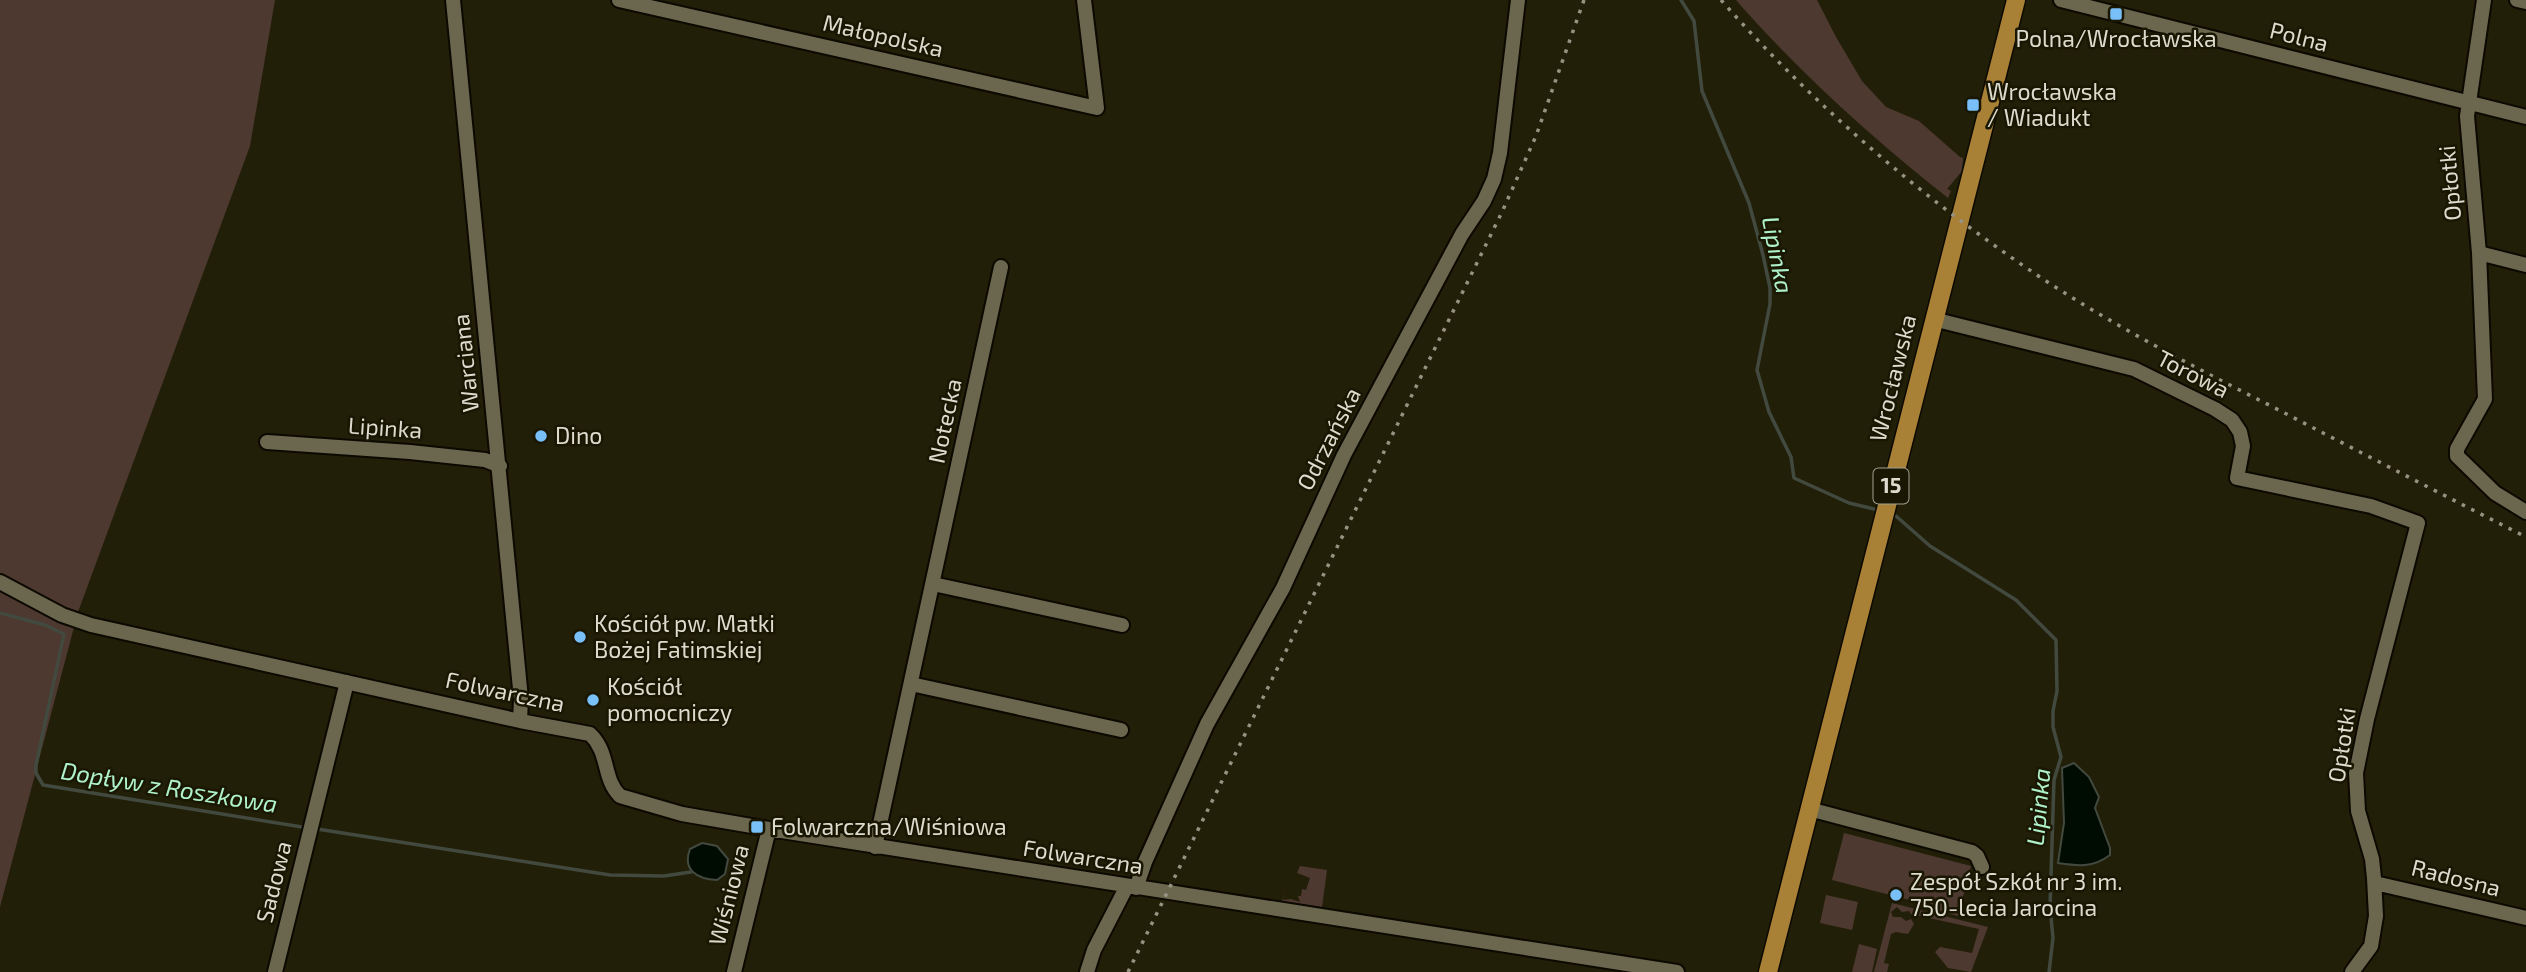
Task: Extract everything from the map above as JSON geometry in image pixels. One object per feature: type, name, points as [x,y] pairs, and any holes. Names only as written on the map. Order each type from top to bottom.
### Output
[{"type":"main road","name":"Wrocławska","points":[[1768,972],[2015,0]]},
{"type":"street","name":"Warciana","points":[[453,0],[500,466],[521,699],[520,721]]},
{"type":"street","name":"Małopolska","points":[[619,0],[664,5],[1097,108],[1084,0]]},
{"type":"street","name":"Odrzańska","points":[[1087,972],[1094,950],[1145,862],[1207,724],[1283,588],[1344,455],[1462,234],[1484,201],[1494,180],[1500,153],[1518,0]]},
{"type":"street","name":"Polna","points":[[2061,0],[2526,117]]},
{"type":"street","name":"Opłotki","points":[[2484,0],[2467,116],[2479,253],[2485,399],[2457,449],[2457,456],[2495,492],[2526,512]]},
{"type":"street","points":[[2517,0],[2526,2]]},
{"type":"street","points":[[2479,253],[2526,265]]},
{"type":"street","name":"Notecka","points":[[875,847],[1001,267]]},
{"type":"street","name":"Torowa","points":[[1933,319],[2134,369],[2216,409],[2232,420],[2240,432],[2243,446],[2237,478],[2371,506],[2418,523]]},
{"type":"street","name":"Lipinka","points":[[267,442],[410,452],[485,460],[500,466]]},
{"type":"street","name":"Opłotki","points":[[2352,972],[2371,946],[2376,916],[2372,859],[2358,811],[2356,773],[2367,719],[2418,523]]},
{"type":"street","name":"Folwarczna","points":[[0,582],[62,615],[92,625],[520,721],[590,734],[599,742],[610,780],[620,796],[682,814],[875,847],[1677,972]]},
{"type":"street","points":[[933,584],[1122,625]]},
{"type":"street","name":"Sadowa","points":[[275,972],[347,682]]},
{"type":"street","points":[[911,684],[1121,730]]},
{"type":"street","points":[[1809,809],[1972,852],[1982,867]]},
{"type":"street","name":"Wiśniowa","points":[[734,972],[769,829]]},
{"type":"street","name":"Radosna","points":[[2375,883],[2526,918]]},
{"type":"shaded area","points":[[0,0],[275,0],[250,146],[78,612],[0,907]]},
{"type":"shaded area","points":[[1736,0],[1817,0],[1862,81],[1886,107],[1919,121],[1963,158],[1962,171],[1947,189],[1951,191],[1948,198],[1838,104],[1785,53]]},
{"type":"shaded area","points":[[2074,763],[2089,777],[2099,797],[2095,808],[2110,848],[2110,855],[2085,865],[2058,863],[2064,823],[2062,768]]},
{"type":"shaded area","points":[[1844,833],[1971,866],[1958,916],[1928,908],[1929,905],[1832,880]]},
{"type":"shaded area","points":[[702,843],[717,846],[728,859],[725,874],[717,880],[703,878],[690,868],[690,849]]},
{"type":"shaded area","points":[[1300,866],[1327,870],[1322,907],[1282,901],[1285,893],[1283,900],[1300,902],[1298,896],[1301,896],[1302,889],[1306,890],[1310,878],[1297,873]]},
{"type":"shaded area","points":[[1826,895],[1858,902],[1852,930],[1820,923]]},
{"type":"shaded area","points":[[1892,903],[1988,927],[1971,972],[1948,968],[1935,952],[1940,947],[1972,953],[1979,929],[1911,914],[1909,911],[1902,912],[1897,907],[1891,912],[1893,917],[1901,917],[1906,921],[1911,919],[1914,924],[1908,934],[1891,934],[1884,963],[1889,964],[1887,972],[1874,972]]},
{"type":"shaded area","points":[[1859,944],[1877,949],[1872,972],[1852,972]]},
{"type":"waterway","name":"Lipinka","points":[[1681,0],[1694,21],[1702,91],[1749,203],[1763,255],[1770,288],[1770,304],[1757,370],[1769,412],[1791,457],[1794,478],[1849,503],[1874,509]]},
{"type":"waterway","name":"Lipinka","points":[[1896,516],[1930,546],[2016,600],[2056,640],[2057,691],[2053,727],[2061,757],[2054,780],[2050,907],[2053,938],[2049,972]]},
{"type":"waterway","name":"Dopływ z Roszkowa","points":[[0,613],[45,625],[64,634],[36,765],[36,773],[43,785],[302,827]]},
{"type":"waterway","name":"Dopływ z Roszkowa","points":[[317,829],[610,875],[664,876],[691,872]]},
{"type":"railway","points":[[1128,972],[1502,212],[1536,136],[1584,0]]},
{"type":"railway","points":[[1721,0],[1796,79],[1876,152],[1960,220],[2049,283],[2187,363],[2526,537]]},
{"type":"place","name":"Polna/Wrocławska","points":[[2116,14]]},
{"type":"place","name":"Wrocławska / Wiadukt","points":[[1973,105]]},
{"type":"place","name":"Dino","points":[[541,436]]},
{"type":"place","name":"Kościół pw. Matki Bożej Fatimskiej","points":[[580,637]]},
{"type":"place","name":"Kościół pomocniczy","points":[[593,700]]},
{"type":"place","name":"Folwarczna/Wiśniowa","points":[[757,827]]},
{"type":"place","name":"Zespół Szkół nr 3 im. 750-lecia Jarocina","points":[[1896,895]]}]
